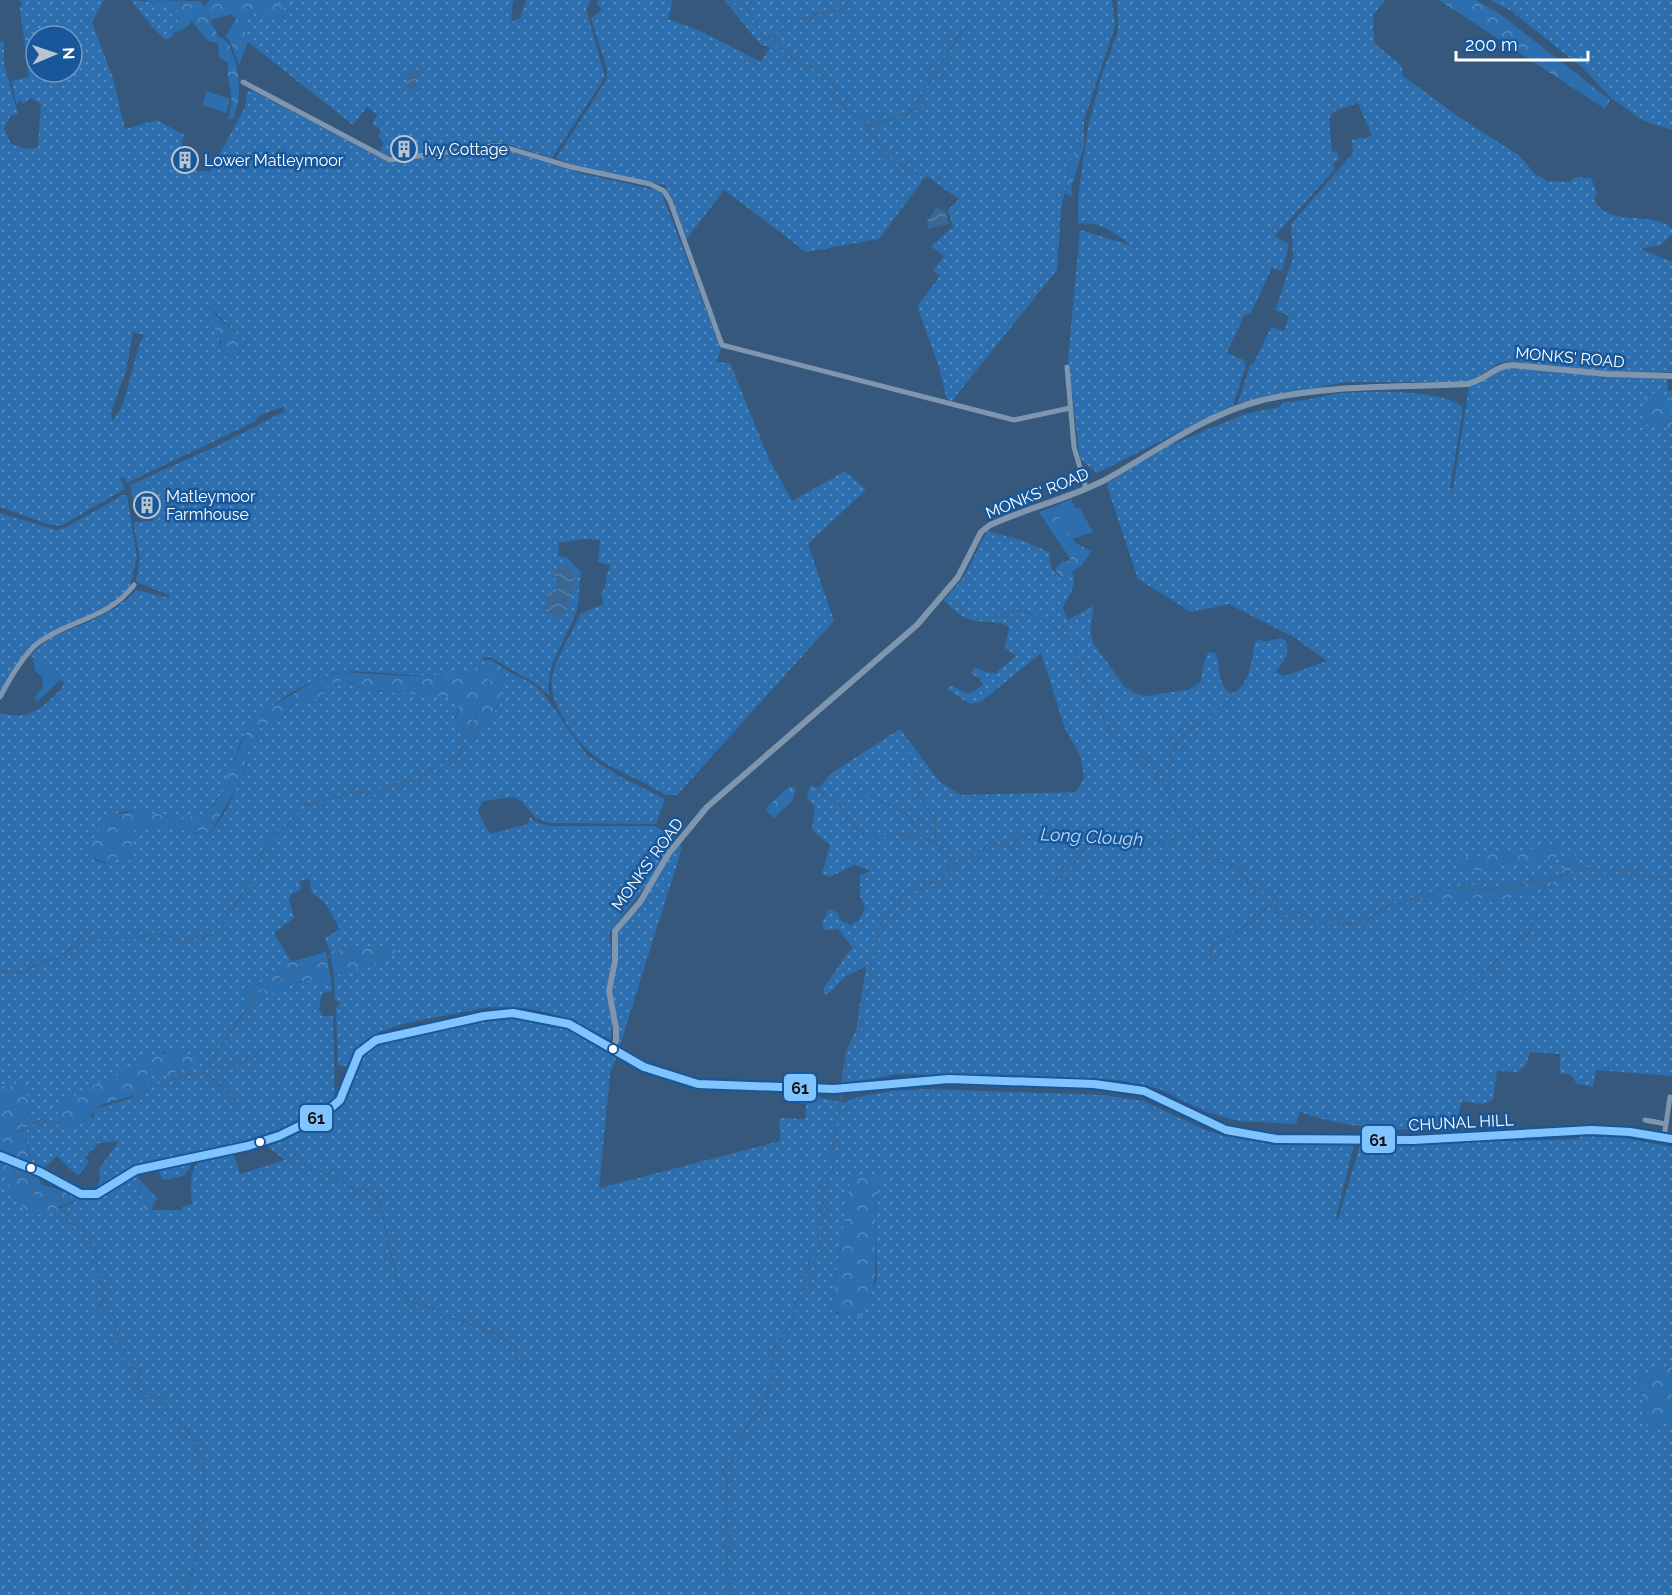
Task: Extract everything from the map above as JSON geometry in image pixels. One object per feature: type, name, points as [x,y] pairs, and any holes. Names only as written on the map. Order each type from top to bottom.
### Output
[{"type":"main road","name":"CHUNAL HILL","points":[[0,1156],[40,1172],[81,1194],[98,1194],[136,1170],[248,1146],[279,1136],[324,1114],[340,1100],[359,1053],[376,1040],[484,1016],[513,1013],[569,1024],[662,1075],[702,1084],[834,1089],[934,1080],[1103,1085],[1144,1091],[1226,1130],[1276,1139],[1403,1140],[1592,1130],[1630,1132],[1668,1138]]},
{"type":"street","points":[[243,82],[390,160],[498,145],[571,167],[658,187],[670,201],[722,345],[1014,420],[1070,408]]},
{"type":"street","name":"MONKS' ROAD","points":[[612,1048],[616,1040],[616,1025],[609,992],[615,961],[615,931],[640,902],[669,853],[707,807],[917,625],[965,567],[985,528],[1105,479],[1164,442],[1220,416],[1245,405],[1283,396],[1341,387],[1468,384],[1480,380],[1500,367],[1512,365],[1607,374],[1672,376]]},
{"type":"street","points":[[1067,367],[1077,461],[1086,488]]},
{"type":"street","points":[[0,697],[36,646],[54,633],[107,610],[134,585]]},
{"type":"street","points":[[1668,1138],[1666,1124],[1671,1097]]},
{"type":"street","points":[[1645,1120],[1666,1124]]},
{"type":"green space","points":[[18,0],[104,0],[92,22],[113,79],[125,129],[157,120],[184,135],[176,168],[210,172],[245,107],[247,93],[251,90],[390,163],[497,147],[584,174],[661,191],[721,349],[716,362],[730,363],[769,459],[792,501],[845,471],[866,490],[808,544],[834,621],[677,795],[666,795],[596,756],[573,733],[555,702],[552,692],[552,676],[557,660],[581,613],[604,604],[601,594],[605,588],[607,573],[611,565],[598,562],[600,540],[582,539],[559,543],[558,556],[568,558],[581,572],[577,609],[550,672],[549,695],[536,684],[490,657],[483,657],[483,660],[491,660],[479,669],[462,674],[344,672],[331,675],[316,680],[285,697],[258,718],[241,741],[223,790],[205,813],[194,818],[182,819],[131,811],[119,813],[108,819],[94,860],[106,863],[111,856],[131,859],[132,836],[139,826],[175,826],[185,831],[191,829],[197,834],[201,830],[210,833],[224,814],[246,769],[248,744],[256,738],[261,726],[279,720],[295,703],[310,702],[325,693],[328,685],[334,682],[348,682],[367,690],[452,697],[459,706],[455,717],[461,729],[469,739],[475,740],[479,727],[491,717],[497,707],[506,670],[533,684],[543,693],[587,755],[619,776],[665,799],[656,824],[549,823],[536,818],[519,799],[513,797],[483,801],[478,812],[490,834],[528,824],[530,817],[535,822],[549,826],[655,826],[675,839],[650,881],[609,933],[612,956],[606,993],[613,1018],[611,1040],[580,1024],[546,1012],[525,1008],[489,1007],[406,1023],[382,1031],[363,1044],[351,1067],[338,1065],[336,1008],[340,1003],[335,1000],[334,976],[390,958],[392,946],[354,946],[330,952],[325,938],[340,929],[325,903],[312,893],[309,879],[300,881],[301,890],[291,894],[289,899],[294,918],[274,933],[291,961],[247,992],[256,1000],[302,981],[322,983],[332,987],[332,991],[322,993],[319,1009],[323,1016],[333,1016],[335,1103],[299,1124],[258,1140],[144,1165],[95,1192],[100,1180],[99,1169],[119,1141],[99,1143],[85,1157],[89,1162],[78,1176],[57,1156],[42,1170],[33,1167],[26,1138],[29,1109],[25,1091],[19,1087],[0,1085],[0,713],[28,714],[48,702],[62,688],[64,683],[30,655],[51,637],[91,621],[119,606],[121,601],[123,603],[137,590],[169,598],[169,595],[136,582],[140,558],[133,522],[153,521],[155,512],[162,512],[161,500],[143,479],[217,446],[285,411],[283,407],[260,415],[254,422],[127,483],[123,477],[120,478],[125,489],[61,526],[47,524],[0,507],[0,41],[4,42],[4,65],[18,114],[11,115],[4,128],[11,144],[29,149],[38,147],[41,104],[31,98],[23,104],[20,100],[17,105],[11,81],[24,78],[24,84],[84,84],[84,24],[24,24],[24,39],[20,9],[22,2]],"holes":[[[211,304],[244,346],[234,360],[221,351]],[[133,332],[145,335],[140,342],[123,404],[113,421],[111,412],[126,371]],[[165,1051],[188,1069],[183,1068],[174,1074],[147,1074],[143,1080],[148,1083],[148,1088],[129,1098],[96,1109],[93,1118],[60,1107],[68,1099]]]},
{"type":"green space","points":[[131,0],[159,3],[181,11],[172,34],[175,35],[166,40],[153,28]]},
{"type":"green space","points":[[145,0],[201,1],[218,36],[228,42],[235,61],[239,90],[233,119],[228,119],[232,102],[228,63],[219,57],[218,43],[208,41],[191,20],[189,26],[172,34],[181,11]]},
{"type":"green space","points":[[209,0],[279,0],[279,4],[289,14],[288,19],[282,21],[251,10],[245,26],[248,42],[239,65],[230,41],[225,37],[236,19],[232,14],[211,20],[204,7]]},
{"type":"green space","points":[[279,0],[518,0],[513,1],[511,22],[520,18],[526,0],[591,0],[586,9],[605,77],[552,158],[497,141],[406,157],[410,144],[398,140],[391,157],[380,151],[384,143],[378,136],[381,129],[372,125],[377,115],[367,107],[353,125],[248,42],[245,26],[251,10],[289,14],[279,4]]},
{"type":"green space","points":[[599,0],[673,0],[668,19],[698,30],[761,62],[770,47],[761,45],[724,0],[1112,0],[1115,26],[1084,120],[1084,147],[1075,141],[1061,210],[1057,270],[951,402],[946,397],[939,367],[917,306],[940,276],[933,270],[944,256],[931,246],[953,227],[948,210],[959,199],[926,176],[879,239],[806,252],[724,190],[686,240],[665,185],[580,168],[556,158],[606,81],[607,70],[591,18],[602,10],[596,3]]},
{"type":"green space","points":[[1117,0],[1385,0],[1373,15],[1374,43],[1401,65],[1403,76],[1459,117],[1520,156],[1535,174],[1548,181],[1569,182],[1575,177],[1591,178],[1597,193],[1594,199],[1600,208],[1619,216],[1652,220],[1672,228],[1672,234],[1661,245],[1640,249],[1672,262],[1672,372],[1607,372],[1509,361],[1499,363],[1469,382],[1345,382],[1238,403],[1250,365],[1254,363],[1271,327],[1284,331],[1289,316],[1275,310],[1293,258],[1291,224],[1353,153],[1352,140],[1372,136],[1358,103],[1335,111],[1329,118],[1332,152],[1337,151],[1339,158],[1333,165],[1335,169],[1275,236],[1289,245],[1282,271],[1272,268],[1251,313],[1244,316],[1227,353],[1244,360],[1246,365],[1233,405],[1097,473],[1080,459],[1068,360],[1080,230],[1130,245],[1100,226],[1078,224],[1078,196],[1088,128],[1102,74],[1118,32]]},
{"type":"green space","points":[[1439,0],[1476,0],[1500,14],[1610,100],[1605,109]]},
{"type":"green space","points":[[1490,0],[1672,0],[1672,130],[1644,121],[1611,98],[1584,69],[1510,10]]},
{"type":"green space","points":[[207,91],[230,99],[226,113],[202,105]]},
{"type":"green space","points":[[1075,141],[1084,147],[1071,187],[1073,197],[1065,194]]},
{"type":"green space","points":[[210,302],[215,314],[244,341],[244,346],[234,360],[226,358],[221,351],[221,342],[210,316]]},
{"type":"green space","points":[[1508,367],[1608,377],[1667,379],[1668,391],[1672,391],[1672,1076],[1596,1070],[1593,1087],[1577,1084],[1571,1075],[1560,1073],[1560,1054],[1530,1052],[1526,1065],[1518,1072],[1497,1071],[1493,1100],[1483,1104],[1462,1101],[1454,1130],[1357,1126],[1300,1112],[1296,1124],[1238,1121],[1204,1111],[1160,1089],[1119,1080],[897,1074],[841,1085],[846,1051],[856,1030],[866,966],[845,977],[826,996],[823,989],[852,947],[838,929],[824,930],[822,922],[829,909],[838,913],[840,920],[850,925],[858,921],[865,909],[860,896],[860,875],[871,871],[854,865],[830,877],[822,874],[830,845],[812,830],[815,806],[807,799],[810,785],[819,788],[830,774],[900,729],[939,781],[960,795],[1076,792],[1084,778],[1081,757],[1065,729],[1041,653],[981,702],[970,704],[947,689],[952,686],[969,694],[983,685],[980,678],[971,674],[975,667],[985,672],[996,673],[1016,656],[1005,648],[1009,627],[1000,623],[967,619],[944,600],[964,577],[987,531],[1021,540],[1049,552],[1051,568],[1062,578],[1072,571],[1073,585],[1063,607],[1067,620],[1094,606],[1090,630],[1093,643],[1124,686],[1136,694],[1147,696],[1190,689],[1200,682],[1209,652],[1215,653],[1221,680],[1231,694],[1243,685],[1251,665],[1255,642],[1260,639],[1264,642],[1282,638],[1287,642],[1287,656],[1276,672],[1285,676],[1327,661],[1295,638],[1229,604],[1191,612],[1138,579],[1107,486],[1109,482],[1168,446],[1245,414],[1280,407],[1283,402],[1334,394],[1402,392],[1439,397],[1463,408],[1450,488],[1453,489],[1469,387]],"holes":[[[1570,859],[1565,883],[1499,900],[1489,901],[1474,897],[1421,901],[1423,894],[1460,883],[1495,889],[1504,884],[1516,885],[1541,876],[1549,878],[1560,875]]]},
{"type":"green space","points":[[1644,390],[1671,399],[1672,428],[1646,426]]},
{"type":"green space","points":[[143,479],[161,500],[162,512],[155,512],[155,498],[142,496],[134,502],[130,485]]},
{"type":"green space","points":[[122,495],[127,495],[137,558],[129,589],[109,607],[34,644],[0,692],[0,513],[56,530],[69,526]]},
{"type":"green space","points":[[1071,499],[1075,508],[1080,508],[1093,532],[1072,539],[1053,507]]},
{"type":"green space","points":[[1053,507],[1075,543],[1092,551],[1081,566],[1062,578],[1055,569],[1062,562],[1071,560],[1039,512]]},
{"type":"green space","points":[[33,658],[60,680],[37,702],[34,698],[43,688],[42,677],[35,671]]},
{"type":"green space","points":[[491,660],[506,670],[503,697],[492,715],[479,728],[475,740],[466,738],[459,732],[460,729],[455,722],[459,706],[452,697],[365,690],[343,680],[328,685],[325,693],[310,702],[295,703],[277,722],[261,726],[254,743],[248,744],[243,777],[210,833],[201,830],[194,833],[191,829],[185,831],[175,826],[139,826],[132,838],[129,861],[111,856],[106,863],[91,857],[84,849],[112,815],[138,811],[181,818],[202,815],[216,804],[249,726],[271,707],[320,678],[343,672],[407,676],[445,675],[479,667]]},
{"type":"green space","points":[[793,786],[796,789],[792,801],[774,818],[765,809],[785,790]]},
{"type":"green space","points":[[681,842],[680,855],[619,1048],[612,989],[618,962],[615,936],[656,873]]},
{"type":"green space","points":[[1561,845],[1562,850],[1559,855],[1549,860],[1502,864],[1492,871],[1457,869],[1455,859]]},
{"type":"green space","points":[[1572,851],[1578,859],[1580,870],[1565,883],[1499,900],[1489,901],[1474,897],[1421,901],[1422,894],[1460,883],[1495,889],[1504,884],[1516,885],[1541,876],[1549,878],[1560,875]]},
{"type":"green space","points":[[354,946],[392,946],[396,951],[390,958],[334,976],[330,952]]},
{"type":"green space","points":[[326,952],[332,987],[322,982],[303,981],[294,983],[258,1001],[247,992],[287,963]]},
{"type":"green space","points":[[504,1017],[566,1027],[592,1038],[617,1055],[610,1074],[599,1188],[780,1141],[779,1118],[805,1119],[807,1095],[846,1103],[853,1098],[892,1091],[924,1089],[1103,1095],[1143,1101],[1203,1129],[1224,1136],[1271,1142],[1354,1144],[1336,1218],[1338,1220],[1360,1145],[1578,1139],[1581,1136],[1624,1138],[1672,1147],[1672,1365],[1639,1377],[1647,1430],[1672,1419],[1672,1595],[0,1595],[0,1168],[4,1169],[9,1185],[27,1212],[61,1208],[81,1198],[103,1196],[137,1173],[145,1210],[182,1210],[182,1207],[192,1204],[192,1177],[198,1161],[233,1153],[240,1174],[285,1160],[265,1144],[335,1110],[342,1100],[357,1061],[372,1045]],"holes":[[[879,1176],[875,1229],[877,1277],[874,1287],[838,1314],[831,1309],[851,1177]]]},
{"type":"green space","points":[[177,1050],[201,1060],[193,1068],[183,1068],[170,1076],[147,1074],[143,1080],[148,1083],[148,1088],[135,1095],[98,1107],[87,1124],[53,1124],[60,1107],[68,1099],[151,1056]]},
{"type":"green space","points":[[0,1086],[19,1087],[27,1095],[29,1110],[26,1140],[41,1184],[62,1191],[65,1189],[79,1196],[79,1199],[33,1217],[19,1202],[7,1182],[3,1169],[0,1168]]},
{"type":"green space","points":[[193,1162],[184,1176],[162,1180],[158,1168]]},
{"type":"green space","points":[[851,1176],[880,1176],[875,1228],[874,1284],[860,1319],[831,1310]]},
{"type":"green space","points":[[139,1179],[157,1198],[151,1210],[144,1210]]},
{"type":"green space","points":[[1672,1365],[1672,1419],[1647,1430],[1639,1377]]},
{"type":"water","points":[[416,69],[420,74],[415,81],[418,93],[406,86],[408,73]]},
{"type":"water","points":[[936,208],[945,211],[949,224],[928,229],[927,221]]},
{"type":"water","points":[[562,564],[575,573],[575,579],[567,614],[558,617],[546,612],[545,603],[549,592],[558,591],[554,573]]},
{"type":"waterway","points":[[729,0],[746,6],[763,37],[769,38],[799,63],[817,69],[835,88],[834,101],[845,105],[845,109],[865,119],[868,127],[921,108],[919,98],[963,30]]},
{"type":"waterway","points":[[770,38],[794,21],[851,6]]},
{"type":"waterway","points":[[868,128],[889,159],[926,178]]},
{"type":"waterway","points":[[949,600],[978,619],[1000,616],[1006,618],[1015,610],[1028,612],[1067,636],[1074,646],[1077,660],[1081,665],[1081,679],[1095,694],[1107,726],[1117,740],[1129,750],[1158,766],[1157,779],[1162,780],[1177,813]]},
{"type":"waterway","points":[[0,972],[23,972],[40,963],[61,957],[70,948],[95,938],[136,938],[157,933],[188,943],[196,937],[201,941],[205,936],[220,933],[227,917],[251,881],[267,843],[290,822],[299,806],[357,792],[376,794],[384,787],[417,780],[440,764],[461,754],[461,739],[486,694],[490,679]]},
{"type":"waterway","points":[[1169,778],[1172,752],[1179,739],[1231,699]]},
{"type":"waterway","points":[[908,750],[922,801],[934,819],[935,841]]},
{"type":"waterway","points":[[1167,790],[1168,782]]},
{"type":"waterway","points":[[817,792],[820,791],[839,803],[855,829],[876,838],[899,834],[912,838],[918,835],[935,842],[953,863]]},
{"type":"waterway","points":[[863,792],[903,812],[915,825],[918,835]]},
{"type":"waterway","points":[[1179,816],[1182,822]]},
{"type":"waterway","name":"Long Clough","points":[[844,1084],[847,1052],[859,1035],[862,1020],[861,1007],[870,987],[872,953],[883,919],[905,893],[921,889],[925,882],[941,883],[946,870],[963,859],[976,856],[989,843],[1014,848],[1017,837],[1048,832],[1103,840],[1139,841],[1147,838],[1168,843],[1178,835],[1196,830],[1206,840],[1206,859],[1239,867],[1250,885],[1276,896],[1276,913],[1292,915],[1297,912],[1320,922],[1336,918],[1346,925],[1356,922],[1360,924],[1391,904],[1404,904],[1417,896],[1433,895],[1443,887],[1459,889],[1470,885],[1484,891],[1490,889],[1496,891],[1504,886],[1516,886],[1540,880],[1552,882],[1579,866],[1605,872],[1622,870],[1655,878],[1672,876]]},
{"type":"waterway","points":[[1047,895],[1048,888],[1075,862],[1093,838]]},
{"type":"waterway","points":[[1210,964],[1210,951],[1215,945],[1257,919],[1266,906],[1275,906]]},
{"type":"waterway","points":[[1456,999],[1519,938],[1527,936],[1541,906]]},
{"type":"waterway","points":[[0,1120],[20,1132],[42,1119],[53,1125],[64,1122],[71,1126],[85,1120],[97,1109],[138,1097],[147,1089],[178,1077],[203,1072],[250,1004],[255,1001],[254,997],[294,968],[309,967],[332,955],[364,958],[391,954]]},
{"type":"waterway","points":[[211,1067],[229,1067],[259,1056]]},
{"type":"waterway","points":[[204,1073],[233,1097],[239,1106]]},
{"type":"waterway","name":"Long Clough","points":[[729,1595],[729,1571],[726,1565],[730,1541],[725,1517],[728,1509],[725,1502],[728,1481],[722,1473],[732,1459],[747,1427],[760,1412],[770,1386],[773,1350],[794,1318],[800,1292],[810,1285],[806,1268],[809,1265],[808,1259],[821,1252],[818,1231],[820,1221],[827,1212],[821,1199],[833,1168],[831,1155],[842,1092]]},
{"type":"waterway","points":[[0,1142],[8,1146],[11,1158]]},
{"type":"waterway","points":[[269,1144],[295,1162],[339,1179],[357,1192],[363,1188],[376,1197],[380,1204],[397,1280],[407,1301],[435,1309],[444,1318],[460,1320],[510,1343],[516,1347],[516,1354],[522,1369]]},
{"type":"waterway","points":[[11,1165],[14,1176],[31,1177],[33,1196],[38,1202],[43,1201],[52,1192],[60,1193],[68,1222],[84,1230],[94,1248],[104,1299],[97,1309],[101,1313],[111,1313],[115,1316],[117,1340],[124,1351],[123,1363],[140,1371],[139,1390],[144,1394],[164,1397],[166,1406],[194,1439],[203,1465],[204,1513],[198,1537],[198,1551],[185,1595]]},
{"type":"transit line","name":"61","points":[[0,1156],[40,1172],[81,1194],[97,1194],[136,1170],[248,1146],[279,1136],[324,1114],[340,1100],[359,1053],[376,1040],[484,1016],[513,1013],[569,1024],[644,1067],[698,1084],[834,1089],[949,1079],[1094,1084],[1144,1091],[1226,1130],[1276,1139],[1413,1140],[1591,1130],[1630,1132],[1672,1139]]},
{"type":"place","name":"Ivy Cottage","points":[[404,149]]},
{"type":"place","name":"Lower Matleymoor","points":[[185,160]]},
{"type":"place","name":"Matleymoor Farmhouse","points":[[147,505]]}]
